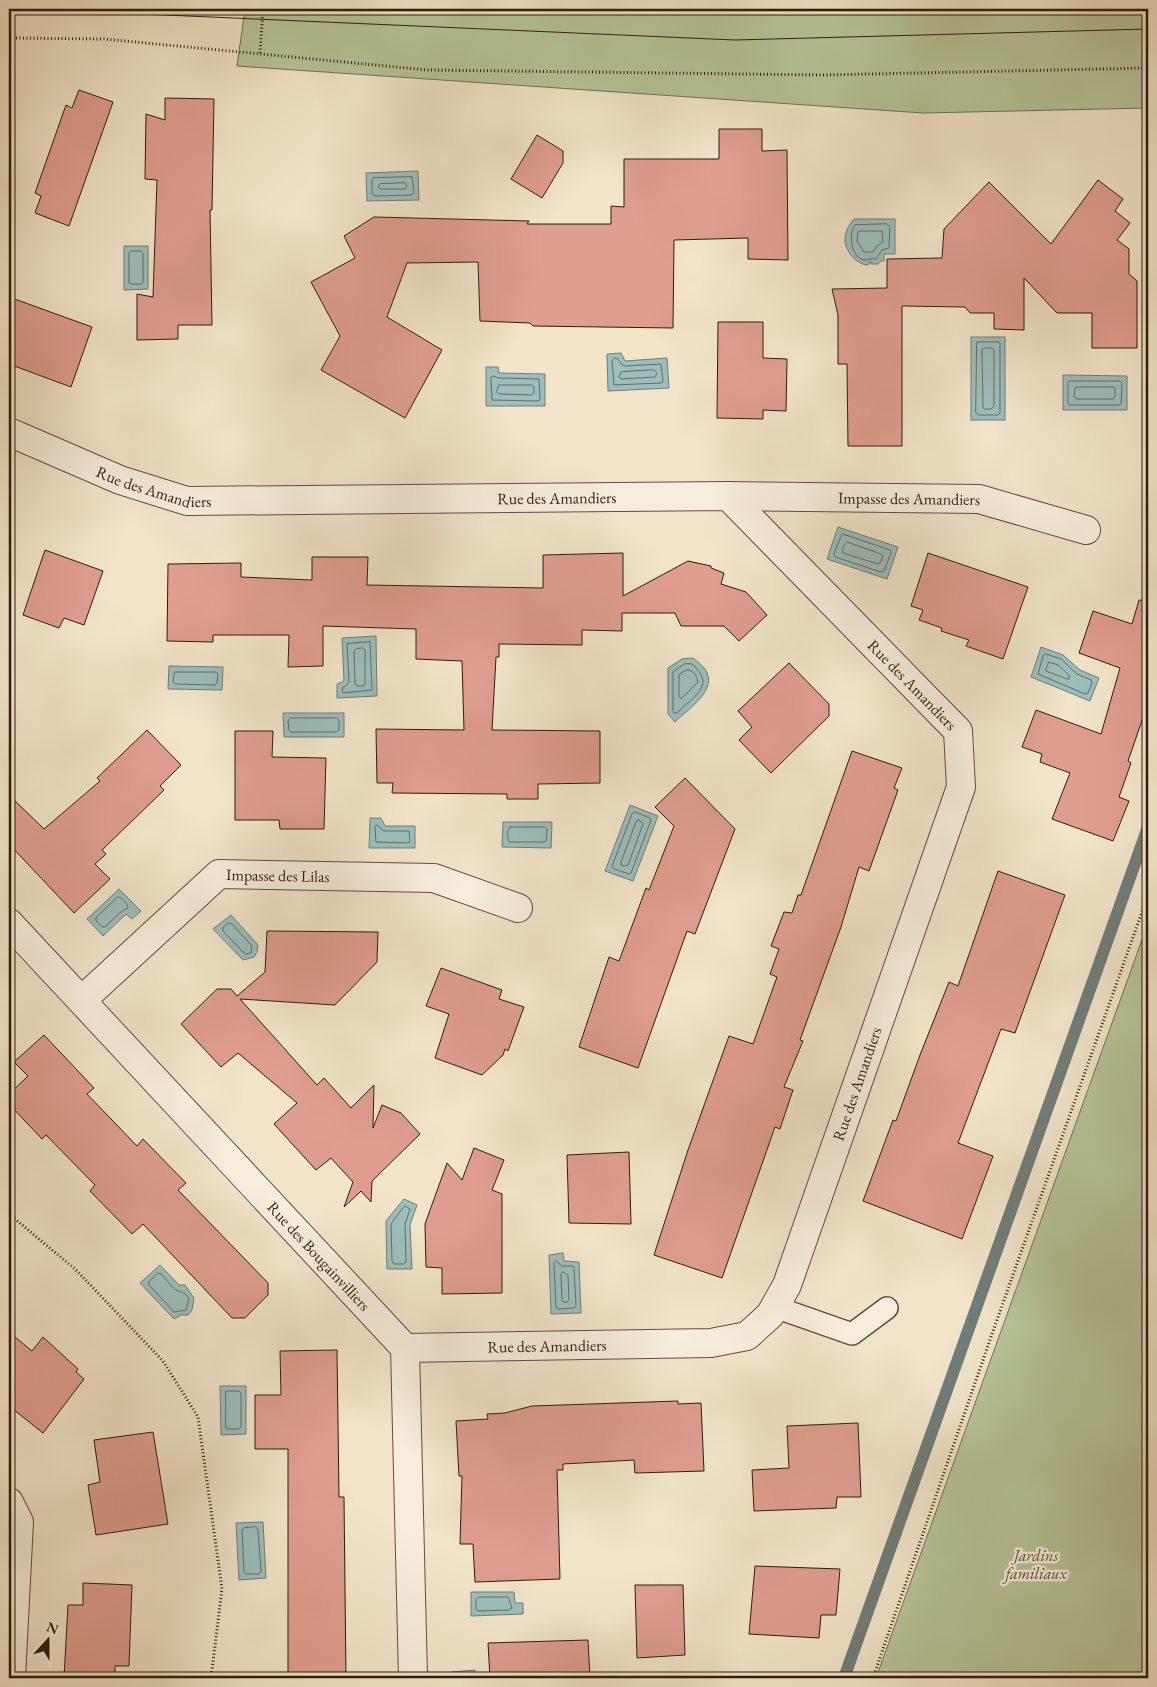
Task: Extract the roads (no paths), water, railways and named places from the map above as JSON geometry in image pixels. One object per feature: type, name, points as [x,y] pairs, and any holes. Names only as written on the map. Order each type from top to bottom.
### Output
[{"type":"street","name":"Rue des Amandiers","points":[[9,432],[120,480],[187,501],[728,496],[958,731],[961,787],[787,1285],[770,1315],[747,1336],[711,1343],[405,1348]]},
{"type":"street","name":"Impasse des Amandiers","points":[[728,496],[979,499],[1086,530]]},
{"type":"street","name":"Impasse des Lilas","points":[[82,1000],[219,874],[434,878],[518,908]]},
{"type":"street","name":"Rue des Bougainvilliers","points":[[9,923],[405,1348]]},
{"type":"street","points":[[405,1348],[413,1678]]},
{"type":"street","points":[[9,1502],[19,1522],[11,1678]]},
{"type":"lane","points":[[774,1307],[852,1334],[887,1308]]},
{"type":"water","points":[[418,171],[419,200],[367,201],[366,173]]},
{"type":"water","points":[[854,219],[895,219],[895,254],[884,254],[884,261],[878,264],[871,264],[870,261],[868,265],[856,260],[847,249],[845,241],[847,229]]},
{"type":"water","points":[[124,246],[148,246],[148,289],[124,290]]},
{"type":"water","points":[[971,337],[1005,337],[1005,420],[971,420]]},
{"type":"water","points":[[621,353],[625,361],[667,358],[669,388],[608,391],[607,354]]},
{"type":"water","points":[[486,367],[498,367],[499,373],[545,374],[545,406],[486,406]]},
{"type":"water","points":[[1063,375],[1127,376],[1127,410],[1063,410]]},
{"type":"water","points":[[838,527],[898,547],[887,579],[827,559]]},
{"type":"water","points":[[376,636],[377,696],[337,698],[337,684],[344,681],[342,638]]},
{"type":"water","points":[[1041,647],[1063,655],[1080,670],[1099,678],[1090,701],[1031,677]]},
{"type":"water","points":[[693,658],[705,669],[708,684],[700,699],[675,722],[668,714],[668,668],[682,659]]},
{"type":"water","points":[[169,666],[223,667],[222,690],[168,689]]},
{"type":"water","points":[[283,713],[344,713],[344,737],[284,737]]},
{"type":"water","points":[[630,805],[658,816],[633,881],[605,871]]},
{"type":"water","points":[[370,818],[381,818],[385,826],[415,826],[415,848],[369,848]]},
{"type":"water","points":[[503,822],[552,822],[551,848],[502,847]]},
{"type":"water","points":[[119,889],[141,911],[132,919],[126,914],[103,936],[87,919]]},
{"type":"water","points":[[231,915],[258,945],[254,957],[243,960],[213,929]]},
{"type":"water","points":[[404,1199],[417,1205],[410,1225],[412,1269],[387,1269],[386,1221]]},
{"type":"water","points":[[563,1253],[564,1261],[579,1262],[581,1313],[551,1314],[549,1255]]},
{"type":"water","points":[[160,1265],[179,1285],[185,1285],[194,1298],[192,1310],[188,1315],[181,1315],[174,1319],[140,1283]]},
{"type":"water","points":[[220,1386],[246,1386],[246,1434],[221,1435]]},
{"type":"water","points":[[263,1522],[266,1578],[239,1580],[236,1523]]},
{"type":"water","points":[[471,1592],[514,1592],[515,1603],[523,1603],[523,1614],[471,1616]]},
{"type":"water","points":[[475,1670],[475,1678],[452,1678],[452,1672]]},
{"type":"waterway","points":[[844,1678],[1148,827]]},
{"type":"tram line","points":[[28,9],[735,40],[1148,29]]},
{"type":"park label","name":"Jardins familiaux","points":[[1036,1564]]}]
